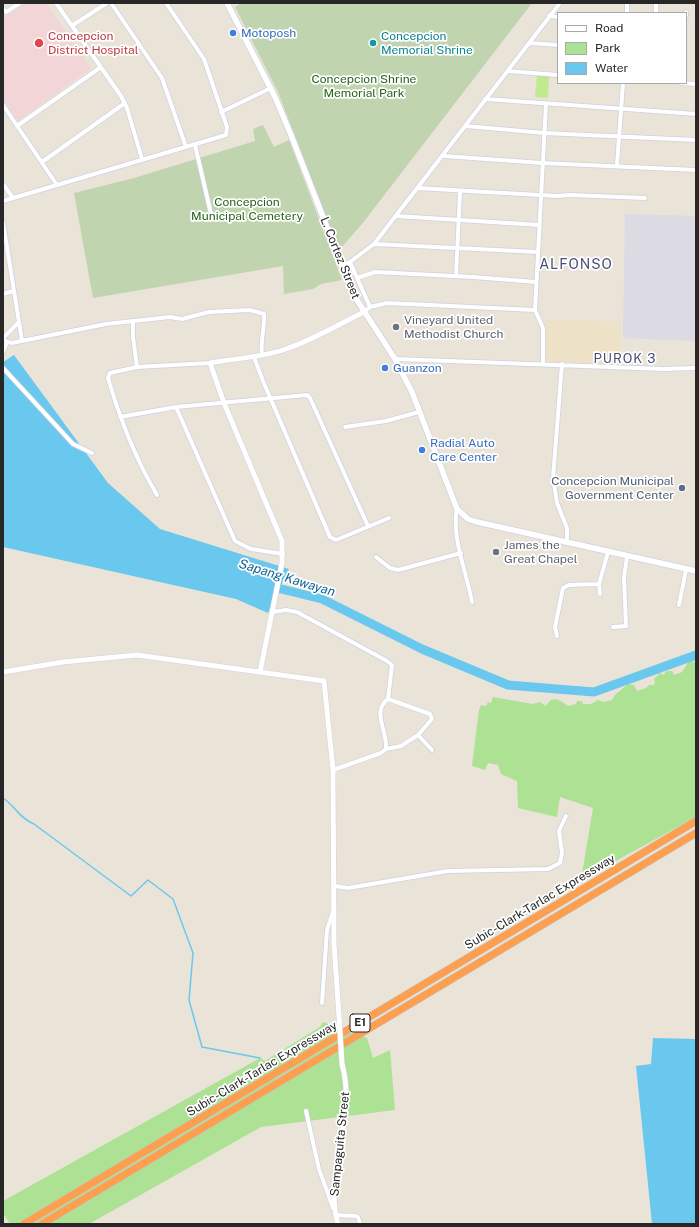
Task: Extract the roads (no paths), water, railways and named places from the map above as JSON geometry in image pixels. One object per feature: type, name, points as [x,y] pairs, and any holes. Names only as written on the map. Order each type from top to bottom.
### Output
[{"type":"highway","name":"Subic-Clark-Tarlac Expressway","points":[[24,1224],[696,821]]},
{"type":"highway","name":"Subic-Clark-Tarlac Expressway","points":[[42,1224],[696,832]]},
{"type":"main road","name":"L. Cortez Street","points":[[229,3],[271,88],[306,171],[341,266],[353,294],[395,359],[412,392],[457,509]]},
{"type":"main road","points":[[457,509],[468,519],[477,522],[627,557],[696,571]]},
{"type":"street","points":[[4,11],[20,3]]},
{"type":"street","points":[[56,3],[73,25],[125,103],[142,159]]},
{"type":"street","points":[[73,25],[107,3]]},
{"type":"street","points":[[111,3],[162,78],[186,147]]},
{"type":"street","points":[[3,201],[226,135],[227,127],[204,59],[166,3]]},
{"type":"street","points":[[341,266],[350,262],[374,244],[417,188],[444,156],[485,99],[560,3]]},
{"type":"street","points":[[549,16],[557,17]]},
{"type":"street","points":[[529,43],[557,45]]},
{"type":"street","points":[[17,126],[101,67]]},
{"type":"street","points":[[508,71],[557,75]]},
{"type":"street","points":[[617,165],[624,84]]},
{"type":"street","points":[[221,112],[271,88]]},
{"type":"street","points":[[485,99],[696,114]]},
{"type":"street","points":[[42,162],[125,103]]},
{"type":"street","points":[[543,364],[543,328],[535,310],[546,104]]},
{"type":"street","points":[[3,105],[57,185]]},
{"type":"street","points":[[466,126],[544,133],[619,135],[696,140]]},
{"type":"street","points":[[195,144],[211,214]]},
{"type":"street","points":[[444,156],[542,163],[617,165],[696,170]]},
{"type":"street","points":[[3,184],[13,198]]},
{"type":"street","points":[[417,188],[460,192],[645,198]]},
{"type":"street","points":[[456,276],[460,192]]},
{"type":"street","points":[[396,216],[539,225]]},
{"type":"street","points":[[3,222],[5,246],[22,341]]},
{"type":"street","points":[[374,244],[538,252]]},
{"type":"street","points":[[350,262],[370,307]]},
{"type":"street","points":[[357,278],[375,272],[536,282]]},
{"type":"street","points":[[3,294],[14,291]]},
{"type":"street","points":[[157,495],[144,474],[120,417],[108,378],[110,373],[137,368],[210,363],[236,358],[254,357],[286,349],[364,312],[370,307],[387,303],[535,310]]},
{"type":"street","points":[[4,340],[22,341],[106,324],[170,317],[182,319],[209,312],[250,310],[258,311],[264,314],[261,345],[262,355]]},
{"type":"street","points":[[133,321],[133,337],[137,368]]},
{"type":"street","points":[[3,352],[4,340],[19,322]]},
{"type":"street","points":[[254,357],[330,538],[336,540],[389,518]]},
{"type":"street","points":[[395,359],[696,368]]},
{"type":"street","points":[[3,672],[63,662],[137,655],[260,672],[282,563],[282,540],[224,403],[210,363]]},
{"type":"street","points":[[562,364],[553,478],[557,503],[567,528],[567,543]]},
{"type":"street","points":[[3,368],[73,444],[92,453]]},
{"type":"street","points":[[120,417],[176,407],[272,400],[304,395],[310,398],[368,526]]},
{"type":"street","points":[[176,407],[235,541],[251,549],[283,554]]},
{"type":"street","points":[[345,427],[386,421],[419,412]]},
{"type":"street","points":[[457,509],[455,517],[472,602]]},
{"type":"street","points":[[376,557],[390,568],[398,570],[461,552]]},
{"type":"street","points":[[600,594],[599,584],[608,552]]},
{"type":"street","points":[[613,627],[626,626],[624,577],[627,557]]},
{"type":"street","points":[[679,605],[686,570]]},
{"type":"street","points":[[557,636],[555,627],[563,588],[569,585],[599,584]]},
{"type":"street","points":[[273,612],[286,610],[297,612],[392,665],[388,699],[380,708],[380,715],[387,742],[386,749]]},
{"type":"street","name":"Sampaguita Street","points":[[260,672],[324,680],[333,770],[334,909],[342,1064],[346,1091],[344,1117],[334,1180],[333,1208],[338,1224]]},
{"type":"street","points":[[333,770],[381,753],[386,749],[401,746],[418,735],[432,719],[430,714],[388,699]]},
{"type":"street","points":[[418,735],[432,750]]},
{"type":"street","points":[[335,886],[348,888],[448,871],[548,869],[560,863],[562,853],[559,831],[566,816]]},
{"type":"street","points":[[322,1003],[327,930],[334,909]]},
{"type":"street","points":[[306,1112],[319,1169],[333,1208]]},
{"type":"street","points":[[335,1215],[356,1216],[358,1217],[360,1224]]},
{"type":"water","points":[[14,355],[108,483],[160,529],[289,569],[268,613],[236,599],[3,547],[3,362]]},
{"type":"water","points":[[653,1038],[696,1039],[696,1224],[652,1224],[636,1066],[651,1064]]},
{"type":"waterway","name":"Sapang Kawayan","points":[[269,586],[322,599],[422,649],[508,685],[594,692],[696,655]]},
{"type":"waterway","points":[[3,798],[21,816],[131,896],[148,880],[173,899],[193,953],[189,1000],[202,1047],[260,1058]]},
{"type":"place","name":"Motoposh","points":[[233,33]]},
{"type":"place","name":"Concepcion District Hospital","points":[[39,43]]},
{"type":"place","name":"Concepcion Memorial Shrine","points":[[373,43]]},
{"type":"place","name":"Vineyard United Methodist Church","points":[[396,327]]},
{"type":"place","name":"Guanzon","points":[[385,368]]},
{"type":"place","name":"Radial Auto Care Center","points":[[422,450]]},
{"type":"place","name":"Concepcion Municipal Government Center","points":[[682,488]]},
{"type":"place","name":"James the Great Chapel","points":[[496,552]]},
{"type":"district","name":"ALFONSO","points":[[576,265]]},
{"type":"district","name":"PUROK 3","points":[[625,359]]},
{"type":"park label","name":"Concepcion Shrine Memorial Park","points":[[364,86]]},
{"type":"park label","name":"Concepcion Municipal Cemetery","points":[[247,209]]}]
